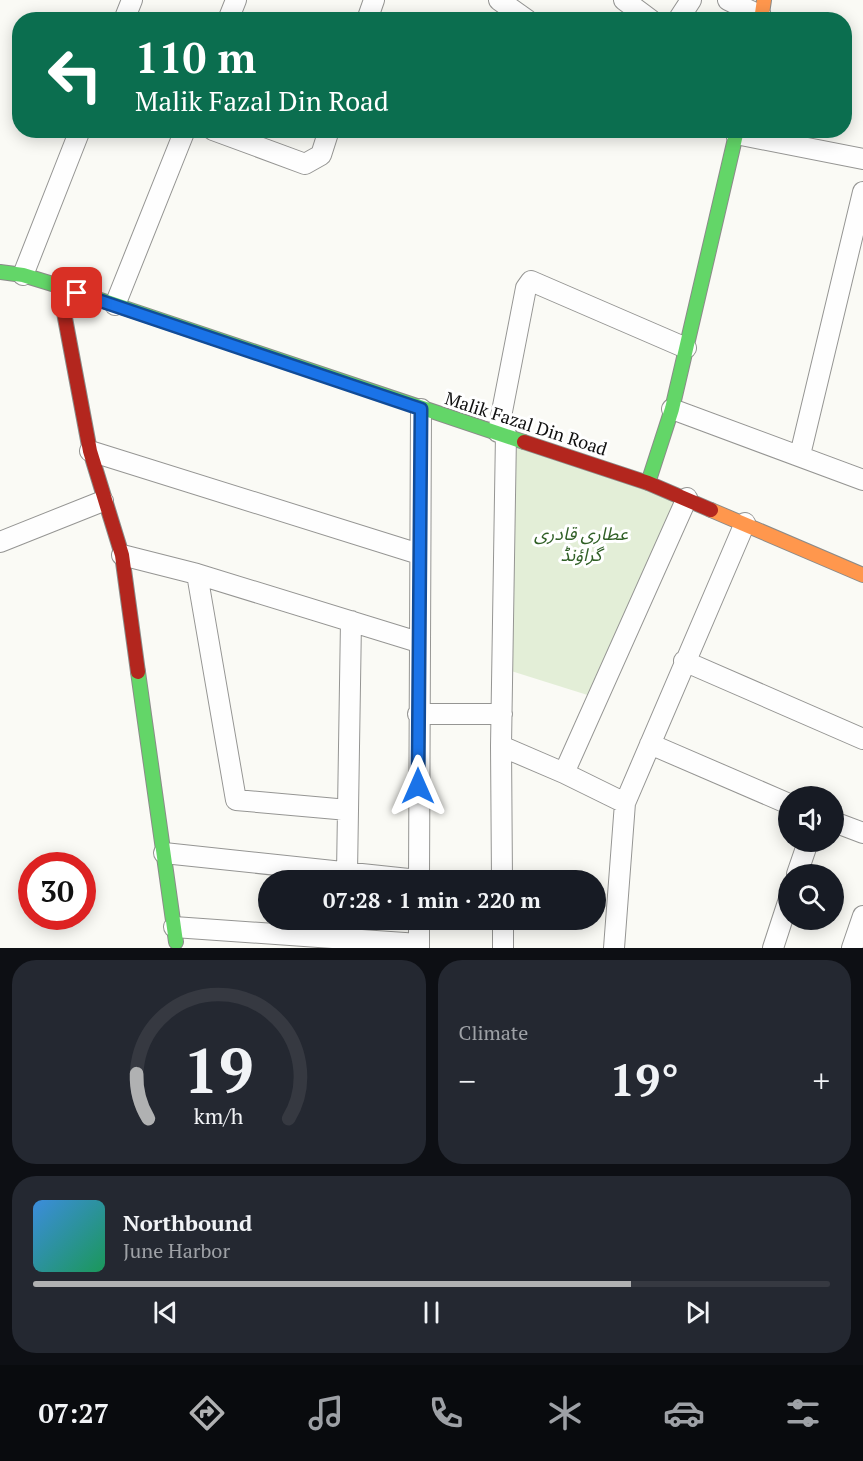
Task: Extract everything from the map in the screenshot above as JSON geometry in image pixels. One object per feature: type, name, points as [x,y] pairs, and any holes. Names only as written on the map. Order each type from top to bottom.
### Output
[{"type":"street","points":[[499,0],[516,12]]},
{"type":"street","points":[[624,0],[640,12]]},
{"type":"street","points":[[728,0],[762,12]]},
{"type":"street","points":[[22,275],[77,138]]},
{"type":"street","points":[[115,305],[182,138]]},
{"type":"street","points":[[235,138],[305,164],[321,155],[326,138]]},
{"type":"street","points":[[648,483],[672,409],[735,138]]},
{"type":"street","points":[[764,138],[863,159]]},
{"type":"street","points":[[800,454],[863,192]]},
{"type":"street","name":"Malik Fazal Din Road","points":[[0,272],[22,275],[59,286],[421,409],[502,433],[648,483],[863,575]]},
{"type":"street","points":[[502,870],[502,433],[526,288],[531,281],[686,348]]},
{"type":"street","points":[[59,286],[90,451],[103,501],[122,555],[175,935],[419,946],[419,930]]},
{"type":"street","points":[[418,870],[421,409]]},
{"type":"street","points":[[672,409],[800,454],[863,480]]},
{"type":"street","points":[[90,451],[419,554]]},
{"type":"street","points":[[564,773],[687,498]]},
{"type":"street","points":[[0,542],[103,501]]},
{"type":"street","points":[[614,948],[625,803],[746,523]]},
{"type":"street","points":[[122,555],[197,574],[418,642]]},
{"type":"street","points":[[197,574],[236,800],[348,810]]},
{"type":"street","points":[[347,870],[351,621]]},
{"type":"street","points":[[684,662],[863,739]]},
{"type":"street","points":[[418,714],[501,714]]},
{"type":"street","points":[[650,744],[778,799]]},
{"type":"street","points":[[501,746],[625,803]]},
{"type":"street","points":[[844,826],[863,833]]},
{"type":"street","points":[[164,853],[320,870]]},
{"type":"street","points":[[852,948],[863,916]]},
{"type":"street","points":[[503,930],[503,948]]},
{"type":"street","points":[[773,948],[779,930]]},
{"type":"green space","name":"عطاری قادری گراؤنڈ","points":[[506,434],[687,498],[597,698],[502,668]]},
{"type":"traffic: fast","points":[[648,483],[672,409],[735,138]]},
{"type":"traffic: fast","points":[[0,272],[23,275],[59,286],[524,442]]},
{"type":"traffic: fast","points":[[138,672],[176,942]]},
{"type":"traffic: slow","points":[[762,12],[764,0]]},
{"type":"traffic: slow","points":[[711,510],[863,575]]},
{"type":"traffic: jam","points":[[59,286],[90,451],[122,555],[138,672]]},
{"type":"traffic: jam","points":[[524,442],[648,483],[711,510]]},
{"type":"route","points":[[77,293],[421,409],[418,786]]}]
